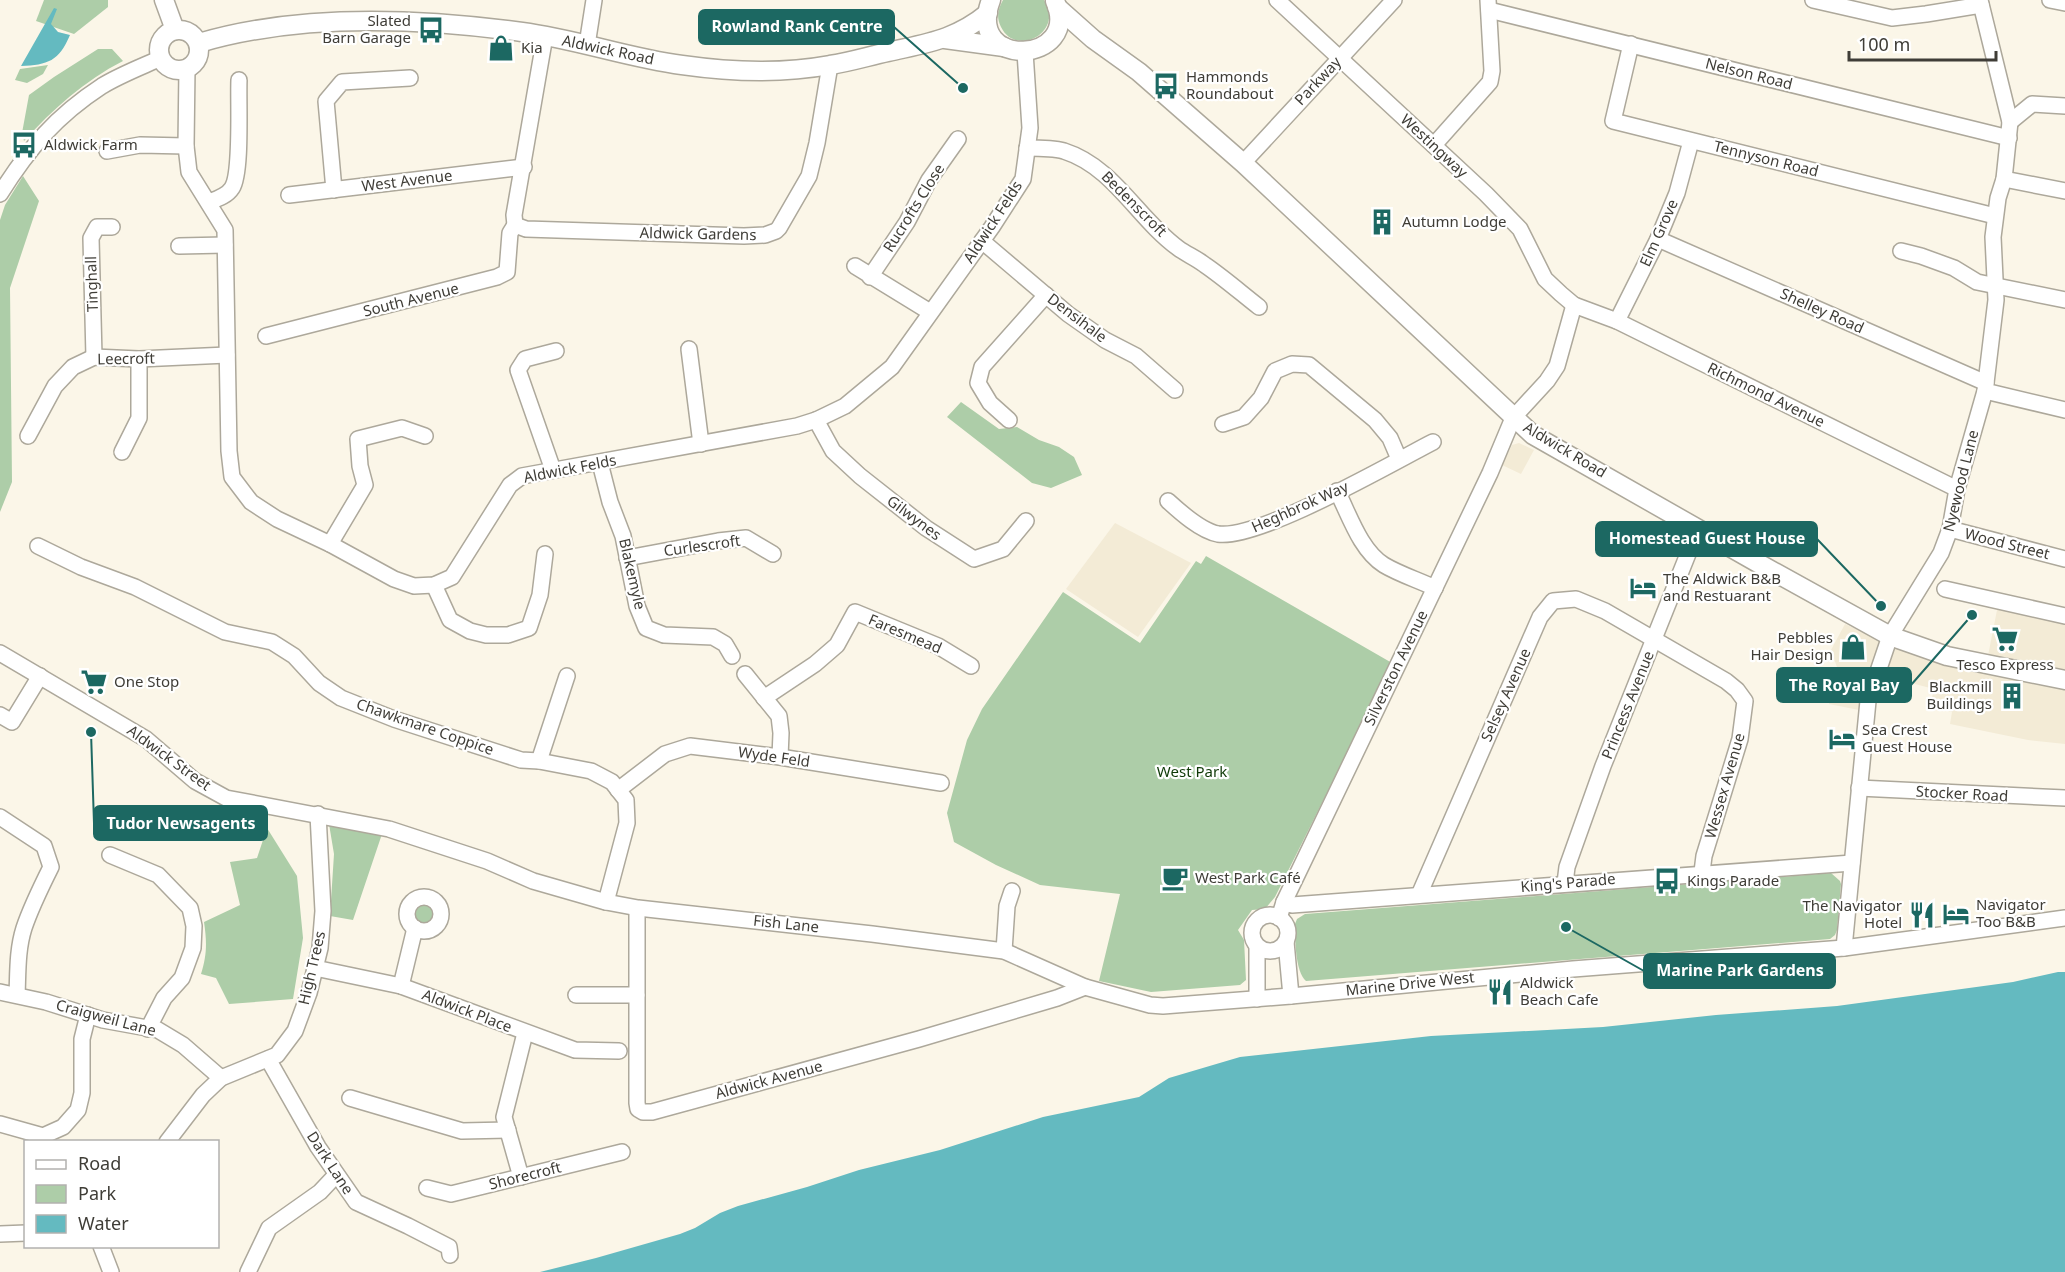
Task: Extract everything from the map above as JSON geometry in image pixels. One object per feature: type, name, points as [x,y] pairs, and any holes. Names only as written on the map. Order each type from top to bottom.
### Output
[{"type":"main road","points":[[164,0],[175,30]]},
{"type":"main road","points":[[945,39],[1004,47],[1014,51],[1036,50],[1049,40],[1058,25],[1056,3]]},
{"type":"main road","name":"Aldwick Road","points":[[1056,3],[1093,39],[1139,72],[1243,163],[1533,435],[1890,636],[1947,656],[2065,680]]},
{"type":"main road","points":[[945,39],[976,23],[989,7]]},
{"type":"main road","points":[[989,7],[990,30],[995,39],[1004,47]]},
{"type":"main road","name":"Aldwick Road","points":[[199,43],[236,32],[285,26],[333,23],[434,23],[524,32],[681,65],[760,72],[830,65],[945,39]]},
{"type":"main road","points":[[175,30],[187,31],[199,43],[199,55],[193,65],[188,68],[169,67],[161,58],[159,46],[161,40],[175,30]]},
{"type":"main road","points":[[1049,40],[1072,36],[1093,39]]},
{"type":"street","points":[[587,45],[594,0]]},
{"type":"street","name":"Westingway","points":[[1277,0],[1521,229],[1545,279],[1574,305]]},
{"type":"street","name":"Parkway","points":[[1243,163],[1394,0]]},
{"type":"street","points":[[1813,0],[1892,18],[1926,15],[1980,2]]},
{"type":"street","points":[[2050,0],[2065,3]]},
{"type":"street","name":"Nyewood Lane","points":[[1844,948],[1868,701],[1890,636],[1941,553],[1950,529],[1957,489],[1985,387],[1997,285],[1993,237],[1995,216],[2004,178],[2010,122],[1980,2]]},
{"type":"street","points":[[1434,145],[1490,82],[1492,71],[1488,5]]},
{"type":"street","name":"Nelson Road","points":[[1488,5],[1631,44],[2009,138]]},
{"type":"street","points":[[515,225],[514,215],[545,36]]},
{"type":"street","name":"Tennyson Road","points":[[1631,44],[1613,122],[1995,216]]},
{"type":"street","name":"Aldwick Felds","points":[[434,585],[452,577],[510,485],[522,476],[798,426],[845,406],[892,367],[982,241],[1023,178],[1030,128],[1025,52]]},
{"type":"street","points":[[0,194],[18,166],[57,119],[103,85],[161,58]]},
{"type":"street","name":"Aldwick Gardens","points":[[515,225],[526,229],[679,235],[744,236],[772,233],[779,228],[809,176],[830,65]]},
{"type":"street","points":[[188,68],[186,146],[189,172],[225,230],[232,477],[251,502],[277,519],[330,544],[394,579],[414,586],[434,585],[450,620],[470,631],[486,635],[508,635],[529,628],[540,595],[545,554]]},
{"type":"street","points":[[334,190],[326,101],[342,82],[410,78]]},
{"type":"street","points":[[209,202],[224,196],[233,187],[237,168],[239,80]]},
{"type":"street","points":[[2010,122],[2032,104],[2065,105]]},
{"type":"street","name":"Rucrofts Close","points":[[870,277],[907,222],[929,180],[958,139]]},
{"type":"street","name":"Elm Grove","points":[[1617,321],[1658,239],[1677,193],[1691,141]]},
{"type":"street","points":[[107,151],[140,146],[186,146]]},
{"type":"street","name":"Bedenscroft","points":[[1027,148],[1062,150],[1102,171],[1121,189],[1140,214],[1177,248],[1204,264],[1259,307]]},
{"type":"street","name":"West Avenue","points":[[289,195],[524,167]]},
{"type":"street","points":[[2004,178],[2065,191]]},
{"type":"street","name":"South Avenue","points":[[266,336],[497,277],[507,272],[510,233],[515,225]]},
{"type":"street","name":"Tinghall","points":[[94,357],[91,238],[97,227],[112,227]]},
{"type":"street","name":"Shelley Road","points":[[1658,239],[1985,387],[2065,410]]},
{"type":"street","name":"Densihale","points":[[982,241],[1046,295],[1105,340],[1136,356],[1175,390]]},
{"type":"street","points":[[179,246],[225,245]]},
{"type":"street","points":[[1901,251],[1921,255],[1954,268],[1977,282],[2065,300]]},
{"type":"street","points":[[855,266],[930,312]]},
{"type":"street","points":[[1009,420],[990,403],[978,383],[982,367],[1046,295]]},
{"type":"street","name":"Richmond Avenue","points":[[1574,305],[1617,321],[1957,489]]},
{"type":"street","name":"Silverston Avenue","points":[[1291,996],[1286,942],[1288,937],[1286,926],[1280,918],[1284,902],[1514,418],[1547,381],[1557,366],[1574,305]]},
{"type":"street","points":[[689,350],[701,444]]},
{"type":"street","points":[[553,470],[518,370],[525,359],[556,351]]},
{"type":"street","name":"Leecroft","points":[[28,436],[55,386],[73,367],[94,357],[139,359],[227,355]]},
{"type":"street","points":[[122,452],[139,418],[139,359]]},
{"type":"street","points":[[1223,424],[1244,417],[1261,398],[1275,371],[1292,364],[1309,365],[1375,420],[1390,438],[1399,459]]},
{"type":"street","name":"Gilwynes","points":[[816,420],[832,451],[860,476],[933,533],[974,559],[1003,549],[1026,522]]},
{"type":"street","points":[[330,544],[365,485],[360,466],[358,439],[402,428],[426,436]]},
{"type":"street","name":"Heghbrok Way","points":[[1168,501],[1188,519],[1217,534],[1244,532],[1289,515],[1433,442]]},
{"type":"street","name":"Blakemyle","points":[[600,463],[610,502],[623,536],[638,606],[646,628],[664,636],[713,638],[725,644],[732,656]]},
{"type":"street","points":[[1337,491],[1363,543],[1372,554],[1383,564],[1435,588]]},
{"type":"street","name":"Princess Avenue","points":[[1565,883],[1567,867],[1603,766],[1698,529]]},
{"type":"street","name":"Wood Street","points":[[1950,529],[2065,559]]},
{"type":"street","name":"Curlescroft","points":[[627,558],[746,538],[773,554]]},
{"type":"street","name":"Chawkmare Coppice","points":[[38,546],[81,567],[135,587],[225,632],[272,642],[294,656],[319,683],[341,698],[394,719],[521,760],[539,761],[591,771],[612,782],[618,790]]},
{"type":"street","points":[[1946,589],[2065,616]]},
{"type":"street","name":"Selsey Avenue","points":[[1419,895],[1540,617],[1553,601],[1576,599],[1605,611],[1654,639]]},
{"type":"street","name":"Faresmead","points":[[764,698],[814,664],[837,645],[860,607],[938,646],[972,666]]},
{"type":"street","name":"Wessex Avenue","points":[[1654,639],[1726,681],[1745,701],[1740,739],[1704,856],[1702,872]]},
{"type":"street","name":"Aldwick Street","points":[[0,653],[146,739],[195,781],[226,798],[318,814]]},
{"type":"street","points":[[745,674],[778,716],[781,733],[780,757]]},
{"type":"street","points":[[0,715],[12,722],[40,676]]},
{"type":"street","points":[[539,761],[567,676]]},
{"type":"street","name":"Wyde Feld","points":[[618,790],[665,754],[690,746],[780,757],[941,783]]},
{"type":"street","name":"Stocker Road","points":[[1859,788],[2065,798]]},
{"type":"street","points":[[606,902],[627,823],[626,800],[618,790]]},
{"type":"street","name":"Fish Lane","points":[[318,814],[390,829],[487,861],[533,881],[606,902],[638,908],[1004,951],[1085,987],[1150,1005],[1257,999]]},
{"type":"street","name":"High Trees","points":[[221,1078],[277,1055],[295,1031],[309,993],[320,948],[323,911],[318,814]]},
{"type":"street","points":[[0,817],[44,846],[51,867],[36,896],[23,930],[18,960],[17,995]]},
{"type":"street","points":[[110,855],[158,874],[190,908],[194,926],[193,948],[182,978],[164,998],[148,1029]]},
{"type":"street","name":"King's Parade","points":[[1284,902],[1292,905],[1852,862]]},
{"type":"street","points":[[1004,951],[1007,906],[1012,891]]},
{"type":"street","name":"Aldwick Avenue","points":[[638,914],[637,1103],[638,1109],[643,1112],[652,1112],[920,1039],[1057,998],[1085,987]]},
{"type":"street","points":[[1280,918],[1268,915],[1257,920],[1252,931],[1253,942],[1262,950],[1273,951],[1278,950],[1286,942]]},
{"type":"street","name":"Marine Drive West","points":[[1257,999],[1573,969],[1844,948],[2065,918]]},
{"type":"street","points":[[401,986],[415,928]]},
{"type":"street","points":[[1257,946],[1257,999]]},
{"type":"street","name":"Aldwick Place","points":[[315,968],[401,986],[575,1050],[620,1051]]},
{"type":"street","name":"Craigweil Lane","points":[[0,992],[158,1030],[183,1046],[221,1078]]},
{"type":"street","points":[[576,995],[636,995]]},
{"type":"street","points":[[0,1124],[42,1136],[63,1127],[78,1110],[82,1093],[82,1039],[88,1015]]},
{"type":"street","points":[[521,1177],[504,1117],[525,1033]]},
{"type":"street","name":"Dark Lane","points":[[268,1059],[318,1147],[356,1202],[449,1247],[450,1255]]},
{"type":"street","points":[[169,1140],[203,1095],[221,1078]]},
{"type":"street","points":[[350,1098],[462,1131],[508,1130]]},
{"type":"street","name":"Shorecroft","points":[[427,1188],[451,1194],[622,1152]]},
{"type":"street","points":[[248,1272],[269,1228],[320,1192],[336,1175]]},
{"type":"street","points":[[0,1234],[24,1233]]},
{"type":"street","points":[[102,1248],[111,1272]]},
{"type":"shaded area","points":[[1519,443],[1534,450],[1521,474],[1502,465],[1512,445]]},
{"type":"shaded area","points":[[1115,523],[1191,563],[1138,637],[1066,589]]},
{"type":"shaded area","points":[[1998,605],[2065,620],[2065,744],[2028,740],[1950,724],[1952,712],[1930,706],[1934,689],[1873,673],[1864,711],[1829,704],[1838,670],[1831,650],[1845,624],[1889,644],[1985,671]]},
{"type":"green space","points":[[44,0],[108,0],[108,7],[74,34],[36,21]]},
{"type":"green space","points":[[1003,0],[1044,0],[1049,12],[1044,31],[1027,41],[1008,36],[998,20]]},
{"type":"green space","points":[[98,49],[112,49],[123,61],[95,77],[70,96],[24,141],[22,133],[29,95]]},
{"type":"green space","points":[[48,65],[43,74],[27,83],[15,80],[20,69]]},
{"type":"green space","points":[[23,176],[39,201],[10,288],[12,482],[0,512],[0,220],[5,205]]},
{"type":"green space","points":[[961,402],[999,429],[1017,427],[1039,440],[1059,447],[1074,457],[1082,475],[1051,488],[1032,483],[947,417]]},
{"type":"green space","name":"West Park","points":[[1206,556],[1392,663],[1275,897],[1265,909],[1252,910],[1238,930],[1244,940],[1246,980],[1240,985],[1151,992],[1099,981],[1120,894],[1040,885],[996,865],[954,842],[947,813],[967,740],[982,709],[1063,592],[1140,643],[1196,561],[1201,564]]},
{"type":"green space","points":[[329,824],[383,831],[353,920],[330,916],[334,854]]},
{"type":"green space","points":[[267,828],[297,876],[303,938],[293,999],[229,1004],[216,978],[201,974],[206,948],[204,922],[240,905],[230,862],[257,858]]},
{"type":"green space","points":[[1831,873],[1841,884],[1837,930],[1830,939],[1306,981],[1302,977],[1298,963],[1295,924],[1297,919],[1305,914]]},
{"type":"green space","points":[[424,899],[434,903],[438,913],[434,923],[424,927],[414,923],[410,913],[414,903]]},
{"type":"water","points":[[54,8],[57,9],[51,24],[58,32],[70,35],[66,44],[57,56],[45,63],[21,66]]},
{"type":"water","points":[[2065,972],[2065,1272],[540,1272],[680,1234],[738,1206],[859,1170],[940,1150],[1043,1117],[1139,1097],[1169,1078],[1240,1057],[1431,1036],[1603,1027],[1716,1015],[1837,1006],[2013,982]]},
{"type":"place","name":"Slated Barn Garage","points":[[431,30]]},
{"type":"place","name":"Kia","points":[[501,48]]},
{"type":"place","name":"Hammonds Roundabout","points":[[1166,86]]},
{"type":"place","name":"Rowland Rank Centre","points":[[963,88]]},
{"type":"place","name":"Aldwick Farm","points":[[24,145]]},
{"type":"place","name":"Autumn Lodge","points":[[1382,222]]},
{"type":"place","name":"The Aldwick B&B and Restuarant","points":[[1643,588]]},
{"type":"place","name":"Homestead Guest House","points":[[1881,606]]},
{"type":"place","name":"The Royal Bay","points":[[1972,615]]},
{"type":"place","name":"Tesco Express","points":[[2005,639]]},
{"type":"place","name":"Pebbles Hair Design","points":[[1853,647]]},
{"type":"place","name":"One Stop","points":[[94,682]]},
{"type":"place","name":"Blackmill Buildings","points":[[2012,696]]},
{"type":"place","name":"Tudor Newsagents","points":[[91,732]]},
{"type":"place","name":"Sea Crest Guest House","points":[[1842,739]]},
{"type":"place","name":"West Park Café","points":[[1175,878]]},
{"type":"place","name":"Kings Parade","points":[[1667,881]]},
{"type":"place","name":"Navigator Too B&B","points":[[1956,914]]},
{"type":"place","name":"The Navigator Hotel","points":[[1922,915]]},
{"type":"place","name":"Marine Park Gardens","points":[[1566,927]]},
{"type":"place","name":"Aldwick Beach Cafe","points":[[1500,992]]}]
